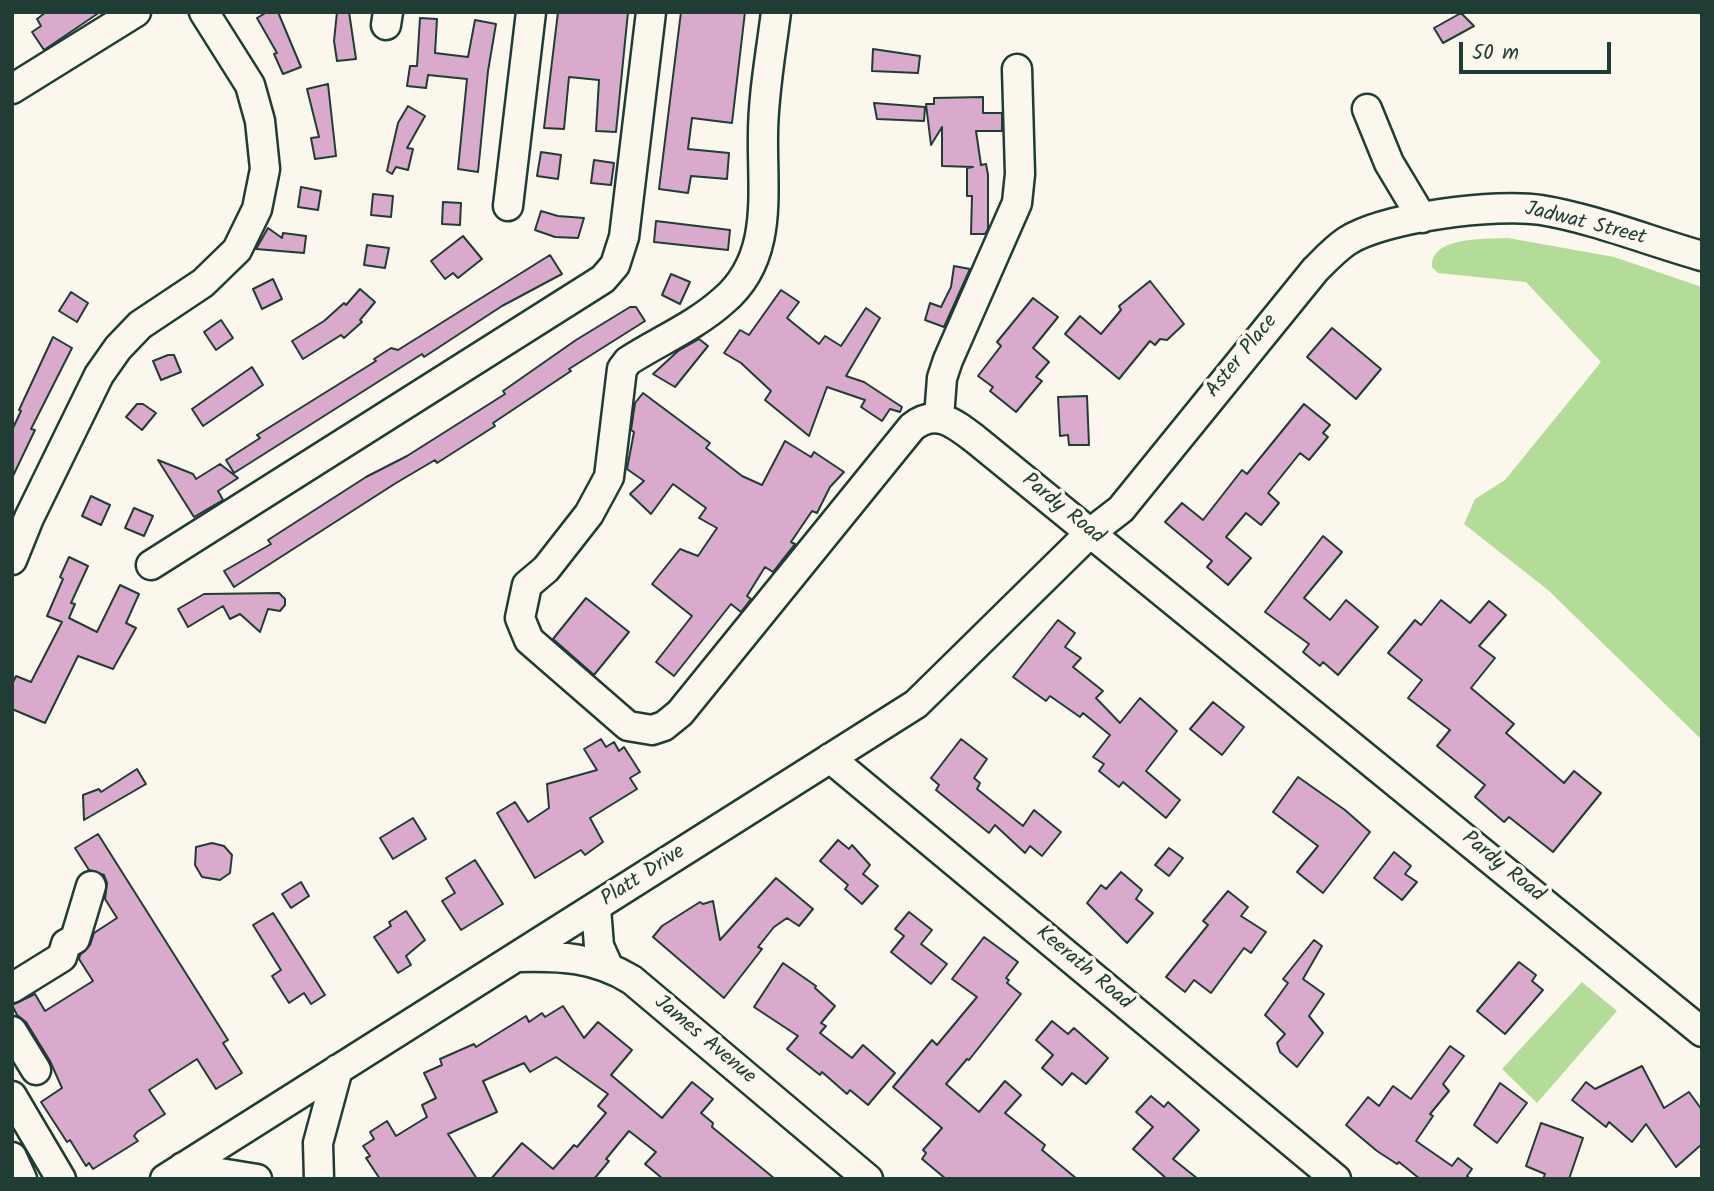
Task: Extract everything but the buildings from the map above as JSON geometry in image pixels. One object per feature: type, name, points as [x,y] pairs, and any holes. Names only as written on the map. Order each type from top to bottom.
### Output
[{"type":"street","points":[[12,89],[135,12]]},
{"type":"street","points":[[12,560],[29,518],[99,375],[118,348],[140,325],[202,283],[237,250],[257,209],[265,169],[260,121],[250,85],[204,12]]},
{"type":"street","points":[[508,206],[531,12]]},
{"type":"street","points":[[151,565],[603,279],[615,265],[624,237],[652,12]]},
{"type":"street","points":[[776,12],[763,134],[764,222],[748,271],[725,300],[691,324],[628,361],[622,369],[609,477],[589,514],[547,569],[527,584],[521,604],[520,618],[529,640],[628,726],[652,730],[664,726],[680,713],[912,427],[923,418],[939,417],[942,378],[948,360],[1017,203],[1020,174],[1017,69]]},
{"type":"street","points":[[1367,109],[1389,163],[1422,218]]},
{"type":"street","name":"Jadwat Street","points":[[1422,218],[1514,207],[1544,210],[1702,256]]},
{"type":"street","name":"Aster Place","points":[[1090,533],[1121,509],[1331,253],[1348,240],[1374,229],[1422,218]]},
{"type":"street","name":"Pardy Road","points":[[939,417],[953,422],[1702,1031]]},
{"type":"street","name":"Platt Drive","points":[[174,1173],[916,704],[1090,533]]},
{"type":"street","name":"Keerath Road","points":[[830,758],[1336,1179]]},
{"type":"street","points":[[12,988],[62,957],[66,944],[75,939],[91,886]]},
{"type":"street","points":[[596,908],[599,946],[608,965]]},
{"type":"street","name":"James Avenue","points":[[517,957],[549,956],[608,965],[632,980],[868,1179]]},
{"type":"street","points":[[12,1031],[36,1070]]},
{"type":"street","points":[[319,1179],[318,1143],[338,1069]]},
{"type":"street","points":[[12,1096],[61,1179]]},
{"type":"street","points":[[12,1157],[22,1179]]},
{"type":"street","points":[[174,1173],[257,1179]]},
{"type":"green space","points":[[1508,238],[1614,257],[1702,287],[1702,740],[1548,590],[1464,524],[1475,499],[1505,480],[1601,362],[1526,282],[1438,273],[1432,267],[1434,257],[1450,244],[1474,239]]},
{"type":"green space","points":[[1582,982],[1617,1011],[1537,1103],[1502,1069]]}]
